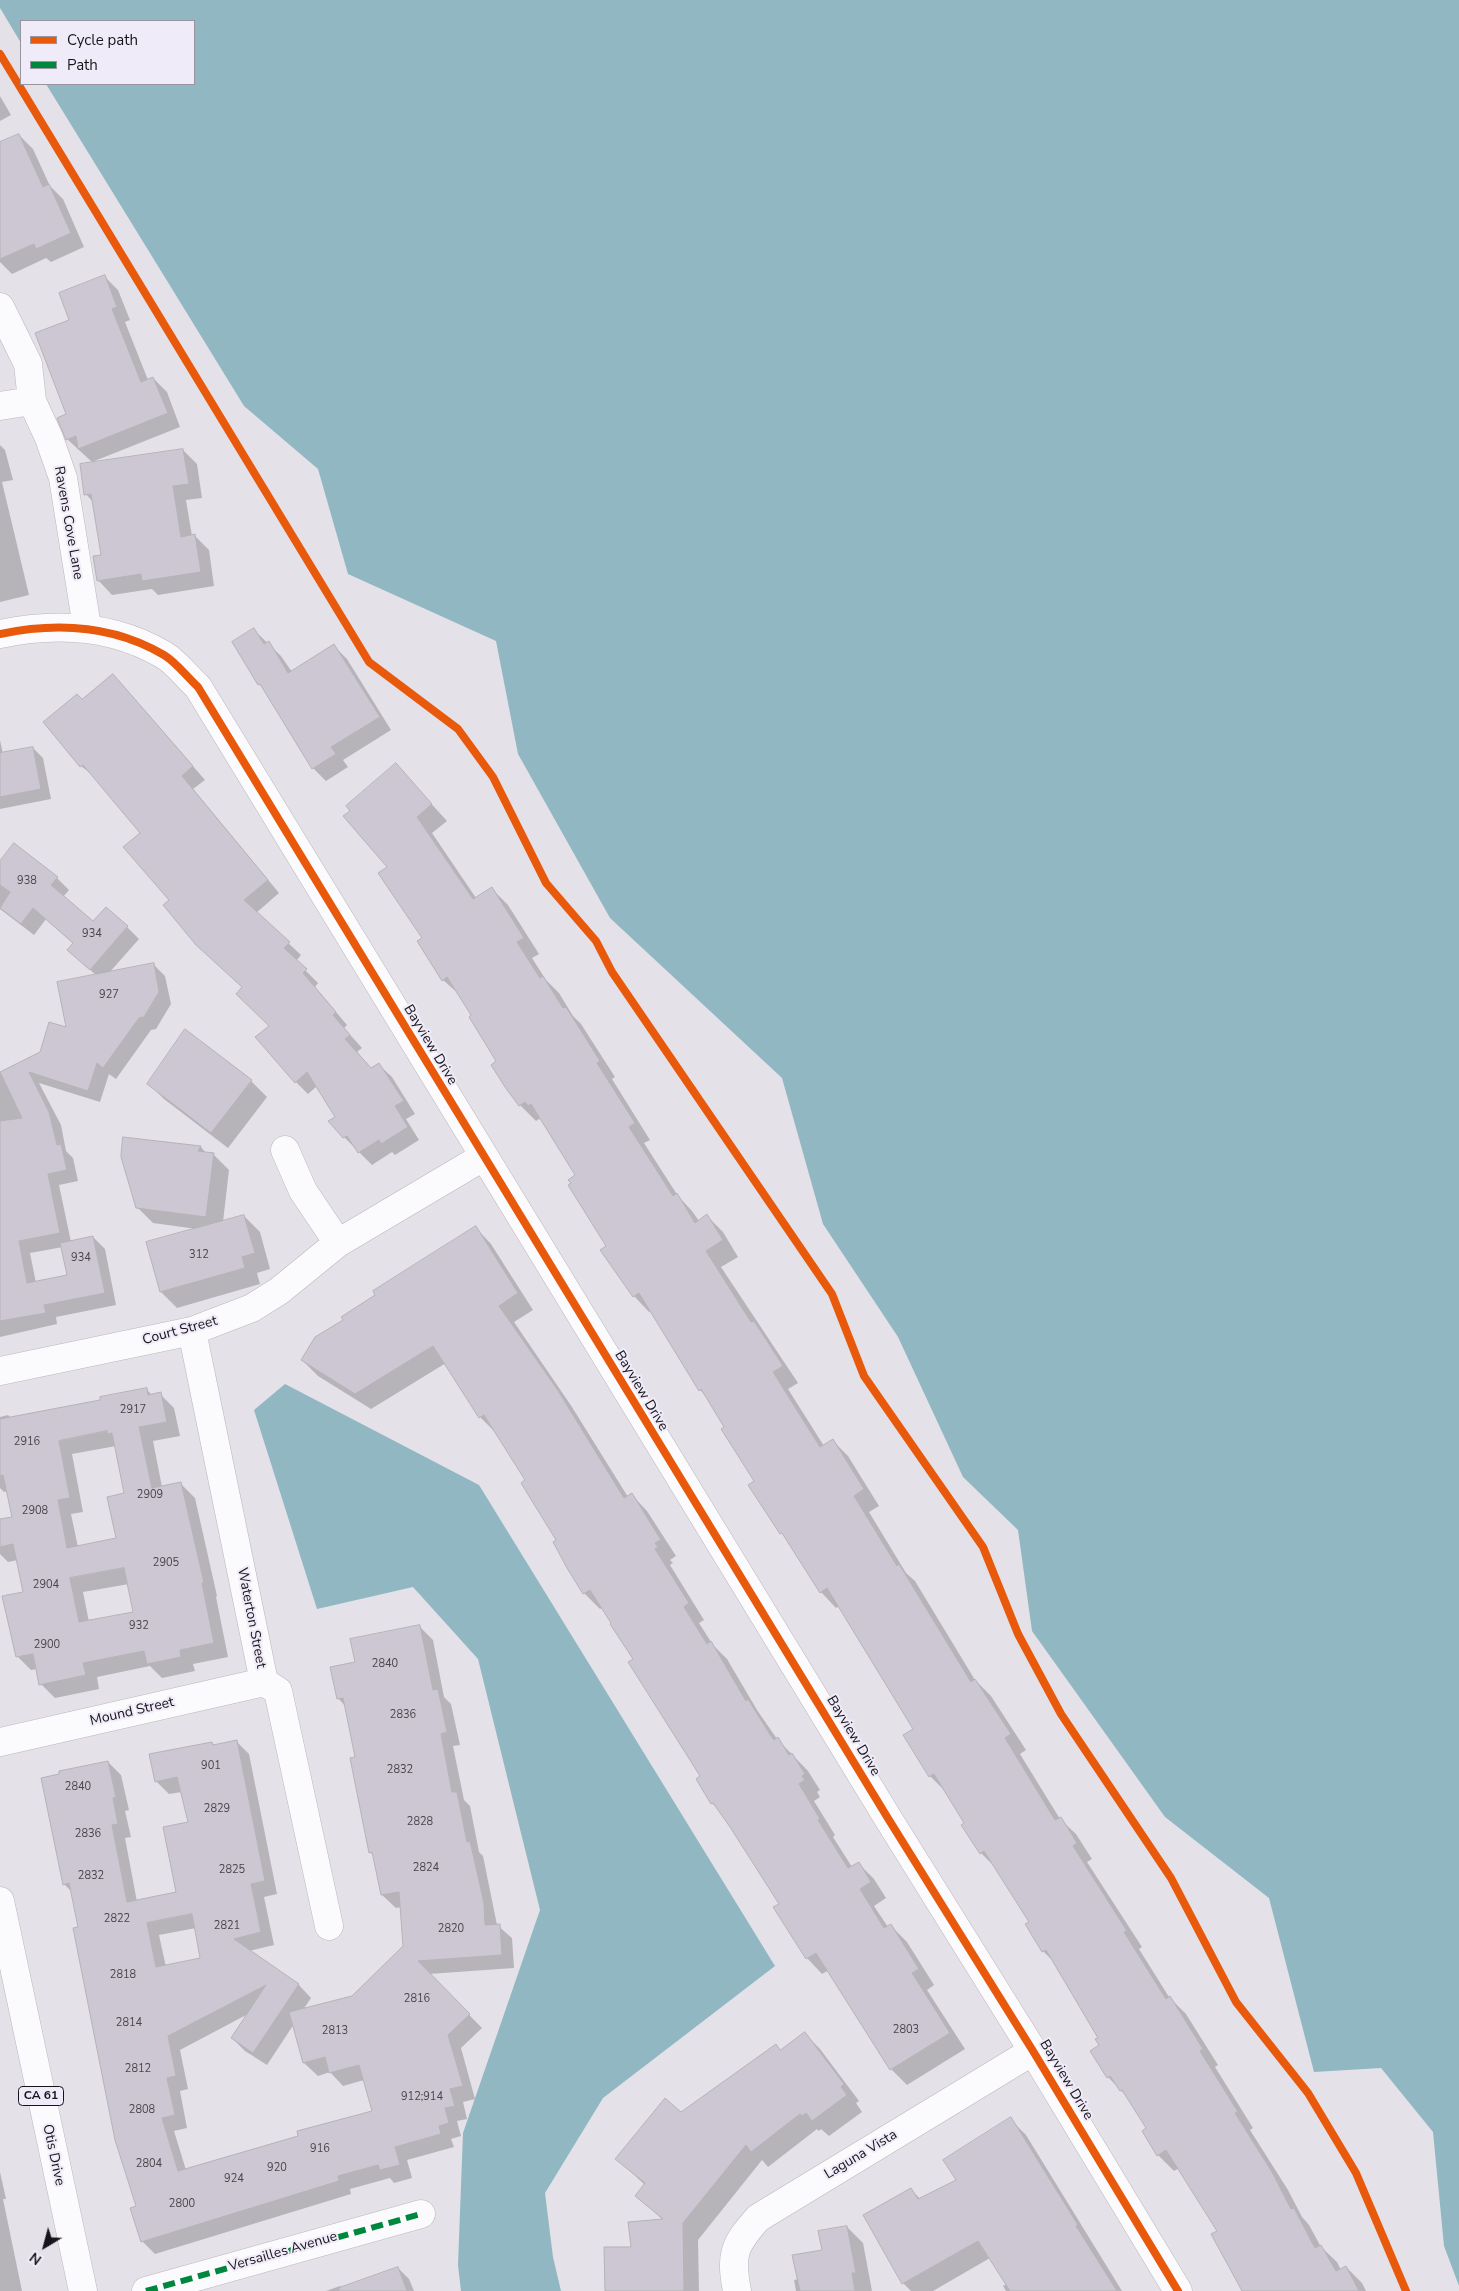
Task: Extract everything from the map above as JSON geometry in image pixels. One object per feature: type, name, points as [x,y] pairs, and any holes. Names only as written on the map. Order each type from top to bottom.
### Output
[{"type":"street","name":"Ravens Cove Lane","points":[[0,307],[7,341],[28,364],[32,401],[50,438],[63,478],[87,627]]},
{"type":"street","points":[[0,406],[32,401]]},
{"type":"street","name":"Bayview Drive","points":[[0,634],[54,626],[87,627],[127,637],[165,656],[198,687],[894,1828],[1033,2050],[1178,2291]]},
{"type":"street","points":[[285,1150],[303,1191],[338,1243]]},
{"type":"street","name":"Court Street","points":[[0,1371],[192,1331],[252,1308],[279,1291],[338,1243],[484,1156]]},
{"type":"street","name":"Waterton Street","points":[[192,1331],[264,1682],[278,1691],[329,1926]]},
{"type":"street","name":"Mound Street","points":[[0,1742],[264,1682]]},
{"type":"street","name":"Otis Drive","points":[[0,1901],[83,2291]]},
{"type":"street","name":"Laguna Vista","points":[[737,2291],[733,2269],[738,2241],[758,2218],[1033,2050]]},
{"type":"street","name":"Versailles Avenue","points":[[146,2291],[421,2214]]},
{"type":"water","points":[[0,0],[1459,0],[1459,2286],[1444,2246],[1433,2132],[1381,2068],[1314,2072],[1269,1898],[1165,1817],[1032,1631],[1018,1530],[963,1477],[898,1337],[823,1224],[782,1078],[610,918],[518,754],[496,641],[348,574],[318,469],[244,406],[47,85],[195,85],[195,20],[20,20],[20,41],[0,8]]},
{"type":"water","points":[[285,1384],[479,1485],[775,1966],[603,2098],[545,2193],[553,2257],[561,2291],[461,2291],[458,2265],[463,2133],[540,1910],[478,1659],[413,1587],[317,1609],[254,1410]]},
{"type":"building","points":[[19,134],[43,187],[49,184],[71,233],[36,249],[34,244],[0,259],[0,142]]},
{"type":"building","points":[[105,275],[117,307],[112,309],[141,382],[153,377],[168,413],[78,449],[76,436],[66,440],[57,418],[66,414],[35,333],[69,320],[59,293]]},
{"type":"building","points":[[183,449],[189,484],[173,486],[181,537],[195,534],[201,572],[142,581],[141,574],[97,581],[93,556],[101,555],[91,494],[84,495],[80,464]]},
{"type":"building","points":[[254,628],[264,644],[269,641],[288,673],[334,644],[380,717],[331,747],[336,754],[312,769],[232,642]]},
{"type":"building","points":[[113,674],[193,766],[182,776],[268,880],[244,900],[290,942],[284,948],[307,969],[303,973],[336,1012],[333,1015],[350,1035],[345,1039],[371,1068],[379,1063],[404,1101],[395,1106],[408,1127],[381,1144],[379,1140],[358,1153],[347,1136],[343,1138],[328,1121],[335,1117],[307,1072],[295,1083],[255,1037],[269,1026],[236,994],[242,987],[196,945],[163,905],[169,900],[123,847],[140,833],[83,765],[80,767],[43,722],[77,694],[82,699]]},
{"type":"building","points":[[33,747],[41,789],[0,797],[0,753]]},
{"type":"building","points":[[396,763],[432,804],[417,817],[473,899],[492,887],[524,938],[517,942],[540,978],[543,976],[563,1008],[566,1007],[600,1061],[597,1063],[635,1123],[629,1127],[673,1196],[677,1193],[695,1223],[707,1214],[723,1240],[706,1251],[751,1322],[754,1321],[783,1366],[773,1372],[820,1447],[833,1439],[864,1489],[854,1496],[897,1566],[899,1564],[971,1682],[975,1679],[1011,1734],[1005,1738],[1055,1820],[1061,1817],[1077,1843],[1073,1846],[1127,1931],[1124,1932],[1166,1999],[1170,1996],[1203,2049],[1200,2051],[1238,2112],[1235,2113],[1272,2172],[1291,2209],[1294,2208],[1315,2248],[1321,2245],[1336,2271],[1346,2266],[1359,2291],[1242,2291],[1211,2234],[1217,2231],[1166,2150],[1157,2156],[1142,2131],[1146,2128],[1122,2090],[1120,2091],[1110,2076],[1107,2078],[1090,2051],[1099,2045],[1095,2039],[1098,2038],[1046,1950],[1042,1952],[1025,1924],[1029,1922],[984,1851],[980,1854],[961,1825],[964,1823],[934,1774],[929,1777],[903,1735],[913,1729],[827,1588],[820,1593],[782,1533],[780,1534],[748,1485],[754,1481],[721,1429],[724,1427],[701,1389],[699,1391],[639,1293],[633,1297],[600,1250],[606,1246],[568,1185],[571,1183],[568,1180],[575,1175],[531,1104],[528,1106],[525,1102],[519,1106],[505,1087],[491,1065],[496,1061],[469,1017],[471,1015],[447,977],[442,981],[417,941],[422,938],[378,873],[387,867],[343,816],[350,811],[346,806]]},
{"type":"building","points":[[14,843],[58,877],[51,885],[93,921],[106,907],[128,926],[90,970],[67,950],[73,943],[33,908],[21,924],[0,908],[10,892],[0,885],[0,861]]},
{"type":"building","points":[[154,963],[159,992],[144,1017],[139,1018],[103,1068],[97,1063],[88,1091],[29,1072],[49,1112],[57,1145],[61,1144],[67,1170],[48,1174],[60,1233],[19,1241],[27,1283],[67,1275],[60,1243],[93,1236],[105,1293],[44,1305],[46,1313],[0,1321],[0,1121],[22,1118],[0,1072],[40,1052],[49,1022],[66,1027],[57,982]]},
{"type":"building","points":[[185,1029],[252,1080],[211,1133],[147,1084]]},
{"type":"building","points":[[123,1137],[201,1146],[198,1151],[214,1153],[206,1217],[136,1208],[121,1157]]},
{"type":"building","points":[[244,1215],[255,1253],[242,1257],[245,1268],[160,1292],[146,1242]]},
{"type":"building","points":[[476,1226],[518,1293],[499,1306],[557,1389],[624,1498],[632,1493],[661,1540],[655,1543],[658,1547],[655,1549],[689,1603],[684,1607],[707,1644],[711,1641],[746,1701],[748,1699],[774,1740],[778,1737],[789,1755],[792,1753],[805,1774],[802,1776],[805,1780],[799,1784],[820,1819],[818,1820],[848,1868],[859,1862],[871,1882],[860,1889],[884,1928],[891,1924],[919,1969],[912,1973],[950,2033],[890,2070],[816,1953],[806,1959],[773,1907],[779,1904],[730,1827],[713,1803],[711,1804],[696,1779],[700,1776],[628,1662],[633,1659],[590,1590],[583,1594],[567,1568],[553,1542],[556,1540],[521,1483],[525,1480],[484,1415],[479,1418],[433,1346],[355,1394],[301,1360],[315,1337],[343,1320],[341,1317],[375,1295],[373,1291]]},
{"type":"building","points":[[147,1388],[148,1395],[161,1392],[167,1422],[139,1427],[152,1488],[181,1482],[204,1583],[202,1583],[214,1643],[180,1650],[181,1657],[147,1664],[144,1651],[83,1663],[86,1675],[39,1685],[33,1654],[16,1657],[2,1596],[23,1592],[13,1544],[0,1547],[0,1519],[12,1517],[3,1475],[0,1476],[0,1419],[100,1400],[100,1397]],"holes":[[[107,1431],[107,1434],[112,1433],[124,1493],[107,1497],[116,1538],[67,1548],[58,1500],[70,1498],[59,1441]],[[124,1568],[133,1612],[79,1622],[70,1578]]]},
{"type":"building","points":[[420,1625],[433,1690],[438,1689],[447,1732],[441,1734],[452,1792],[457,1792],[467,1842],[470,1841],[484,1903],[485,1925],[500,1924],[502,1955],[418,1961],[470,2014],[448,2035],[463,2086],[450,2089],[455,2106],[445,2108],[449,2123],[439,2126],[441,2134],[395,2147],[400,2165],[380,2170],[378,2165],[338,2176],[339,2181],[141,2242],[130,2208],[136,2206],[115,2140],[73,1928],[78,1927],[69,1883],[63,1885],[41,1778],[59,1774],[59,1771],[108,1761],[116,1797],[113,1798],[118,1824],[112,1825],[127,1902],[176,1892],[163,1827],[188,1822],[177,1777],[155,1782],[149,1754],[212,1742],[213,1745],[237,1740],[265,1881],[251,1884],[261,1932],[234,1939],[299,1984],[253,2053],[231,2038],[266,1985],[168,2036],[176,2076],[167,2078],[175,2115],[162,2118],[178,2171],[298,2136],[297,2131],[372,2111],[359,2065],[329,2073],[325,2057],[303,2063],[289,2012],[352,1996],[403,1946],[399,1892],[381,1895],[372,1852],[369,1853],[350,1758],[355,1757],[343,1698],[337,1699],[330,1667],[355,1662],[350,1639]],"holes":[[[192,1914],[200,1958],[156,1967],[147,1923]]]},
{"type":"building","points":[[805,2032],[844,2084],[841,2087],[847,2095],[812,2121],[806,2113],[802,2116],[800,2114],[751,2152],[746,2145],[683,2223],[684,2291],[605,2291],[604,2247],[631,2247],[628,2222],[663,2219],[635,2196],[645,2183],[615,2159],[665,2098],[681,2112],[776,2044],[780,2050]]},
{"type":"building","points":[[1011,2117],[1117,2291],[1010,2291],[978,2241],[902,2284],[863,2215],[911,2188],[918,2199],[956,2180],[943,2160]]},
{"type":"building","points":[[847,2226],[856,2273],[852,2273],[855,2291],[800,2291],[792,2255],[822,2250],[818,2231]]},
{"type":"building","points":[[398,2267],[407,2291],[339,2291],[339,2288]]},
{"type":"marked path","points":[[146,2291],[421,2214]]},
{"type":"cycle path","points":[[0,54],[369,662],[458,729],[493,777],[546,883],[596,941],[612,972],[832,1294],[864,1376],[983,1547],[1018,1634],[1061,1714],[1171,1878],[1236,2002],[1308,2093],[1356,2173],[1406,2291]]},
{"type":"cycle path","points":[[0,634],[21,630],[63,627],[105,632],[125,637],[169,658],[198,687],[1178,2291]]}]
